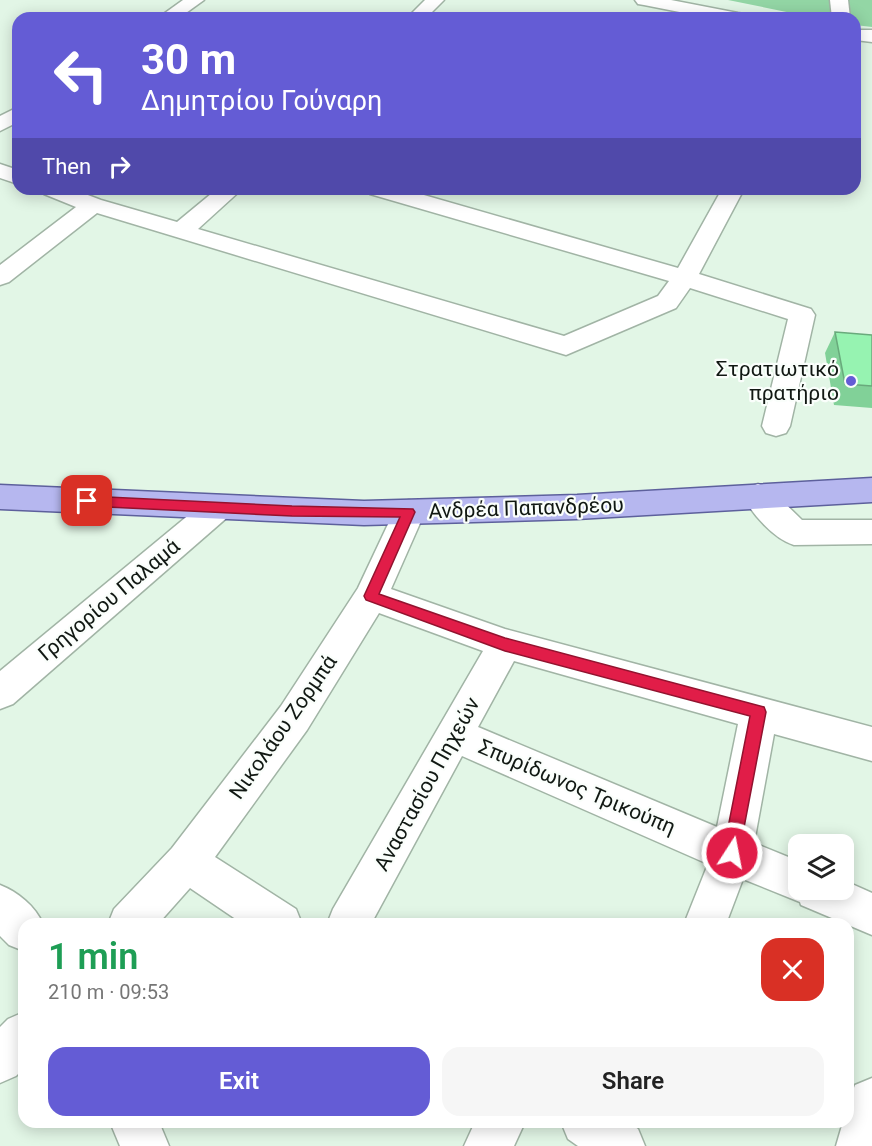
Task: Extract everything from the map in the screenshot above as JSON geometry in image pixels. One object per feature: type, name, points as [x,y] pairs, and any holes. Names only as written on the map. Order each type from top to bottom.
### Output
[{"type":"main road","name":"Ανδρέα Παπανδρέου","points":[[0,497],[354,513],[544,508],[872,490]]},
{"type":"street","points":[[176,12],[195,0]]},
{"type":"street","points":[[422,12],[435,0]]},
{"type":"street","points":[[644,0],[707,12]]},
{"type":"street","points":[[719,0],[746,12]]},
{"type":"street","points":[[67,195],[93,205],[566,346],[667,302],[684,278],[730,195]]},
{"type":"street","points":[[181,231],[224,195]]},
{"type":"street","points":[[399,195],[684,278],[802,315],[776,426]]},
{"type":"street","points":[[0,277],[93,205]]},
{"type":"street","points":[[758,496],[794,533],[872,532]]},
{"type":"street","name":"Γρηγορίου Παλαμά","points":[[0,693],[219,507]]},
{"type":"street","name":"Νικολάου Ζορμπά","points":[[135,918],[186,862],[294,718],[371,596],[409,512]]},
{"type":"street","points":[[371,596],[505,644],[872,744]]},
{"type":"street","name":"Αναστασίου Πηχεών","points":[[351,918],[505,644]]},
{"type":"street","points":[[707,918],[732,853],[759,712]]},
{"type":"street","name":"Σπυρίδωνος Τρικούπη","points":[[454,735],[788,878]]},
{"type":"street","points":[[186,862],[272,918]]},
{"type":"street","points":[[839,900],[872,914]]},
{"type":"street","points":[[0,906],[18,924]]},
{"type":"street","points":[[0,1060],[18,1041]]},
{"type":"street","points":[[860,1146],[872,1102]]},
{"type":"street","points":[[137,1128],[145,1146]]},
{"type":"street","points":[[488,1146],[498,1128]]},
{"type":"street","points":[[594,1128],[621,1146],[628,1128]]},
{"type":"green space","points":[[728,0],[872,0],[872,27],[861,26],[861,12],[787,12]]},
{"type":"building","points":[[835,332],[872,335],[872,386],[845,384]]},
{"type":"place","name":"Στρατιωτικό πρατήριο","points":[[851,381]]},
{"type":"route","points":[[87,501],[292,511],[409,512],[371,596],[505,644],[759,712],[732,853]]}]
